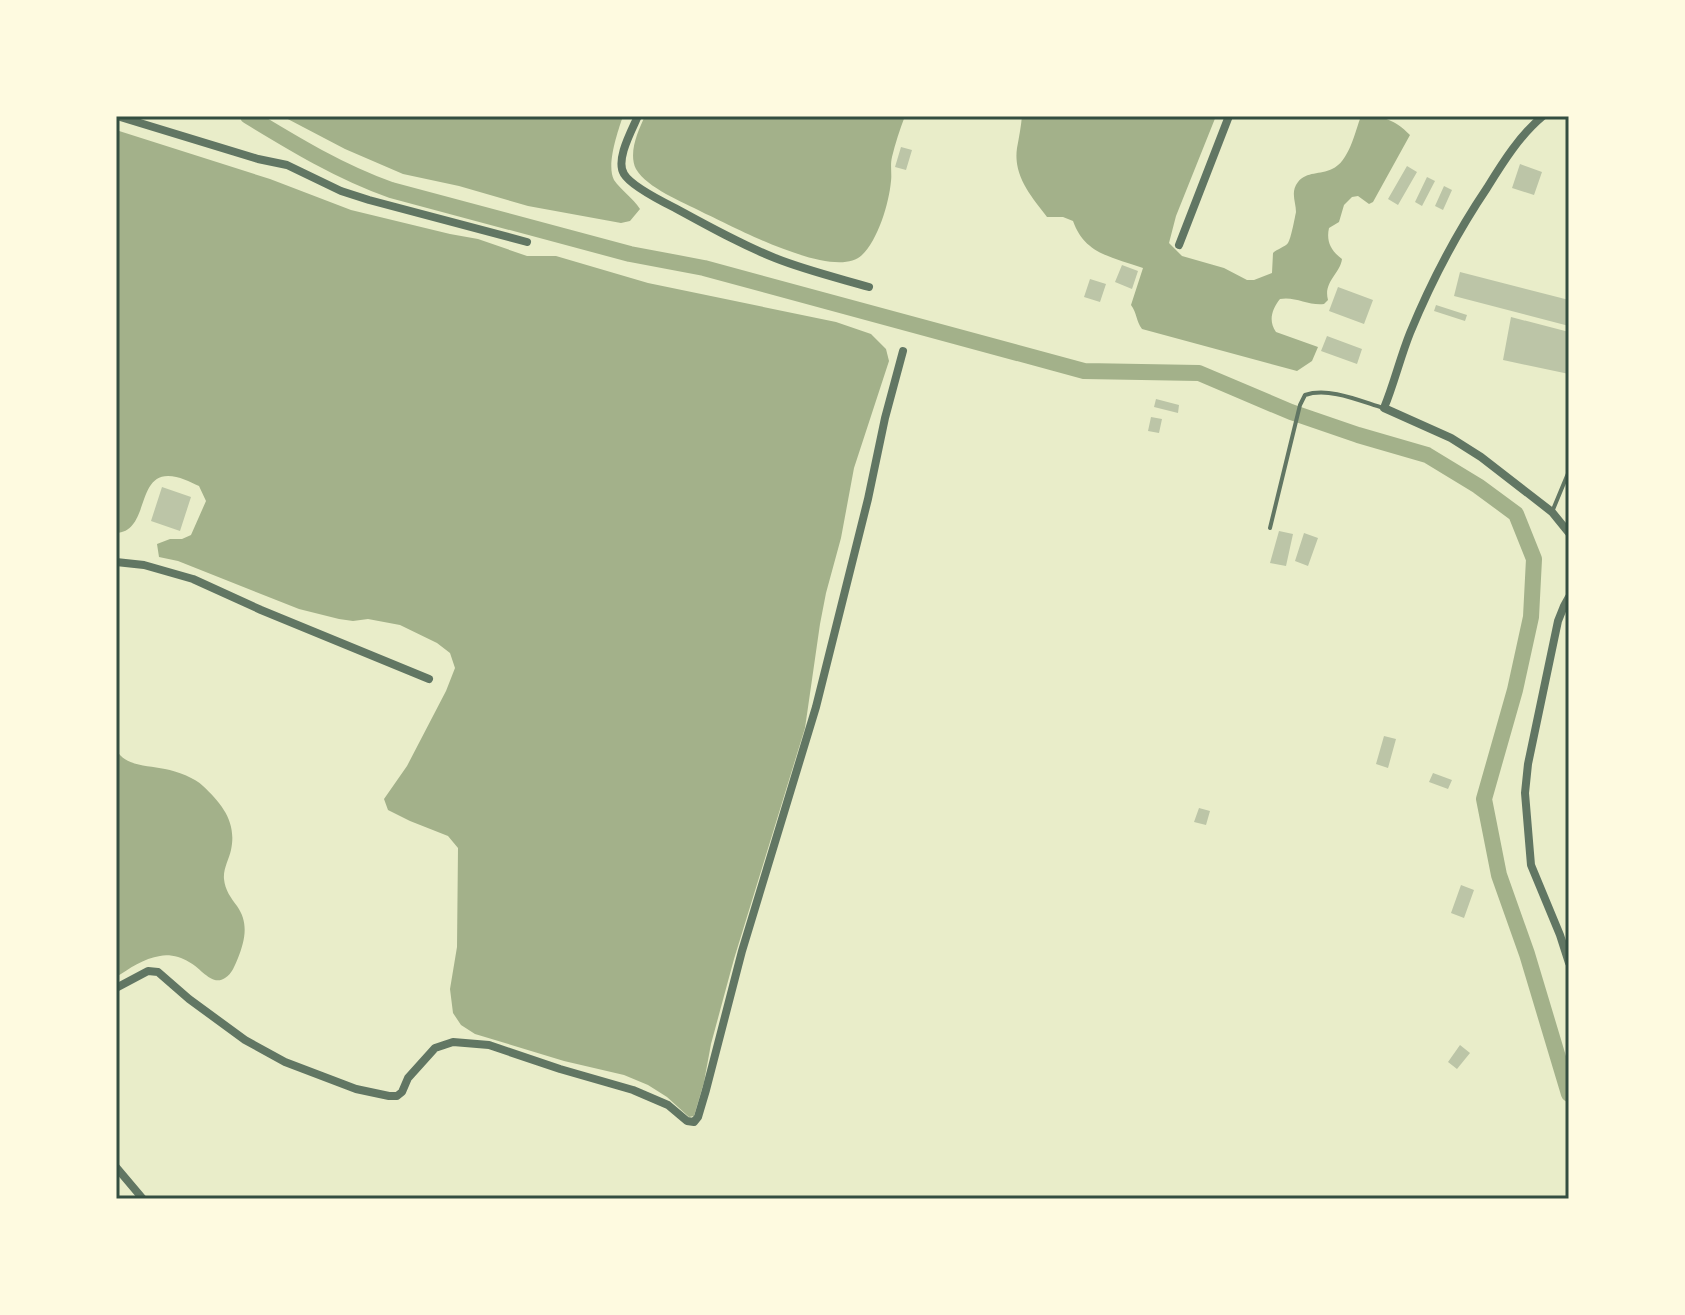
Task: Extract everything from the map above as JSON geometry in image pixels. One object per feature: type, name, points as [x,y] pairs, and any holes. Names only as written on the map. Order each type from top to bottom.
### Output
[{"type":"street","points":[[117,116],[287,165],[341,191],[369,200],[527,242]]},
{"type":"street","points":[[638,116],[621,162],[623,174],[632,182],[656,199],[715,231],[773,257],[869,287]]},
{"type":"street","points":[[1179,245],[1229,116]]},
{"type":"street","points":[[1543,116],[1498,170],[1459,230],[1409,336],[1384,408],[1451,438],[1481,457],[1552,512],[1569,533]]},
{"type":"street","points":[[116,988],[148,971],[158,972],[245,1040],[285,1062],[356,1089],[397,1096],[408,1078],[435,1048],[453,1042],[489,1045],[633,1090],[668,1105],[687,1121],[694,1122],[706,1090],[742,951],[816,707],[903,351]]},
{"type":"street","points":[[116,562],[144,565],[203,583],[429,679]]},
{"type":"street","points":[[1569,597],[1558,621],[1528,764],[1525,793],[1531,865],[1569,963]]},
{"type":"street","points":[[116,1167],[143,1199]]},
{"type":"lane","points":[[1270,528],[1305,395],[1313,392],[1335,394],[1384,408]]},
{"type":"lane","points":[[1552,512],[1569,471]]},
{"type":"shaded area","points":[[282,116],[623,116],[614,148],[612,174],[640,209],[630,221],[621,223],[528,206],[403,174],[345,149]]},
{"type":"shaded area","points":[[645,116],[905,116],[892,157],[888,200],[873,240],[862,255],[849,261],[830,262],[759,239],[648,182],[636,169],[633,156]]},
{"type":"shaded area","points":[[1022,116],[1216,116],[1176,216],[1169,243],[1182,256],[1224,268],[1247,280],[1272,273],[1273,253],[1288,243],[1292,233],[1296,186],[1305,176],[1327,171],[1343,160],[1361,116],[1388,120],[1410,135],[1373,202],[1369,204],[1358,196],[1352,197],[1344,205],[1339,222],[1329,228],[1330,245],[1342,259],[1328,288],[1328,300],[1318,304],[1280,299],[1275,307],[1272,319],[1276,332],[1318,347],[1312,361],[1297,371],[1142,329],[1131,305],[1143,268],[1093,248],[1078,232],[1073,221],[1063,217],[1047,217],[1024,185],[1016,158]]},
{"type":"shaded area","points":[[116,130],[270,179],[351,210],[478,239],[527,256],[556,256],[648,283],[836,322],[871,334],[886,349],[889,361],[854,468],[841,538],[826,593],[805,728],[734,959],[694,1116],[689,1117],[648,1085],[624,1075],[564,1061],[475,1034],[461,1025],[453,1013],[450,989],[457,947],[458,848],[448,836],[388,810],[384,799],[407,766],[446,691],[455,668],[450,653],[400,625],[368,619],[339,619],[299,609],[178,561],[159,557],[157,544],[191,535],[206,501],[199,486],[176,477],[158,478],[146,494],[134,524],[116,533]]},
{"type":"shaded area","points":[[116,750],[126,760],[175,771],[195,780],[216,800],[230,822],[232,840],[224,872],[225,883],[241,912],[245,932],[236,964],[225,978],[215,980],[186,960],[167,955],[142,961],[116,977]]},
{"type":"building","points":[[901,147],[912,150],[906,170],[895,167]]},
{"type":"building","points":[[1520,164],[1542,172],[1534,195],[1512,188]]},
{"type":"building","points":[[1407,166],[1417,172],[1398,205],[1388,199]]},
{"type":"building","points":[[1427,177],[1435,181],[1422,206],[1415,202]]},
{"type":"building","points":[[1444,186],[1452,190],[1443,210],[1435,206]]},
{"type":"building","points":[[1122,265],[1138,271],[1132,289],[1115,282]]},
{"type":"building","points":[[1460,272],[1569,300],[1569,326],[1454,296]]},
{"type":"building","points":[[1090,279],[1106,284],[1100,302],[1084,297]]},
{"type":"building","points":[[1338,287],[1373,300],[1364,324],[1329,311]]},
{"type":"building","points":[[1436,305],[1467,315],[1465,321],[1434,311]]},
{"type":"building","points":[[1511,317],[1569,332],[1569,374],[1503,360]]},
{"type":"building","points":[[1327,336],[1362,349],[1357,364],[1321,351]]},
{"type":"building","points":[[1156,399],[1179,405],[1178,413],[1154,407]]},
{"type":"building","points":[[1151,417],[1162,419],[1159,433],[1148,431]]},
{"type":"building","points":[[162,487],[191,497],[180,531],[151,521]]},
{"type":"building","points":[[1279,531],[1293,534],[1286,566],[1270,563]]},
{"type":"building","points":[[1304,533],[1318,538],[1308,566],[1295,561]]},
{"type":"building","points":[[1384,736],[1396,739],[1388,768],[1376,764]]},
{"type":"building","points":[[1433,773],[1452,780],[1448,789],[1429,782]]},
{"type":"building","points":[[1199,808],[1210,811],[1206,825],[1194,822]]},
{"type":"building","points":[[1461,885],[1474,890],[1464,918],[1451,913]]},
{"type":"building","points":[[1460,1045],[1470,1053],[1457,1069],[1448,1062]]},
{"type":"waterway","points":[[248,116],[335,166],[391,190],[630,254],[704,268],[1084,371],[1199,373],[1291,412],[1427,455],[1516,514],[1534,559],[1531,617],[1515,690],[1484,799],[1499,875],[1527,954],[1569,1094]]}]
